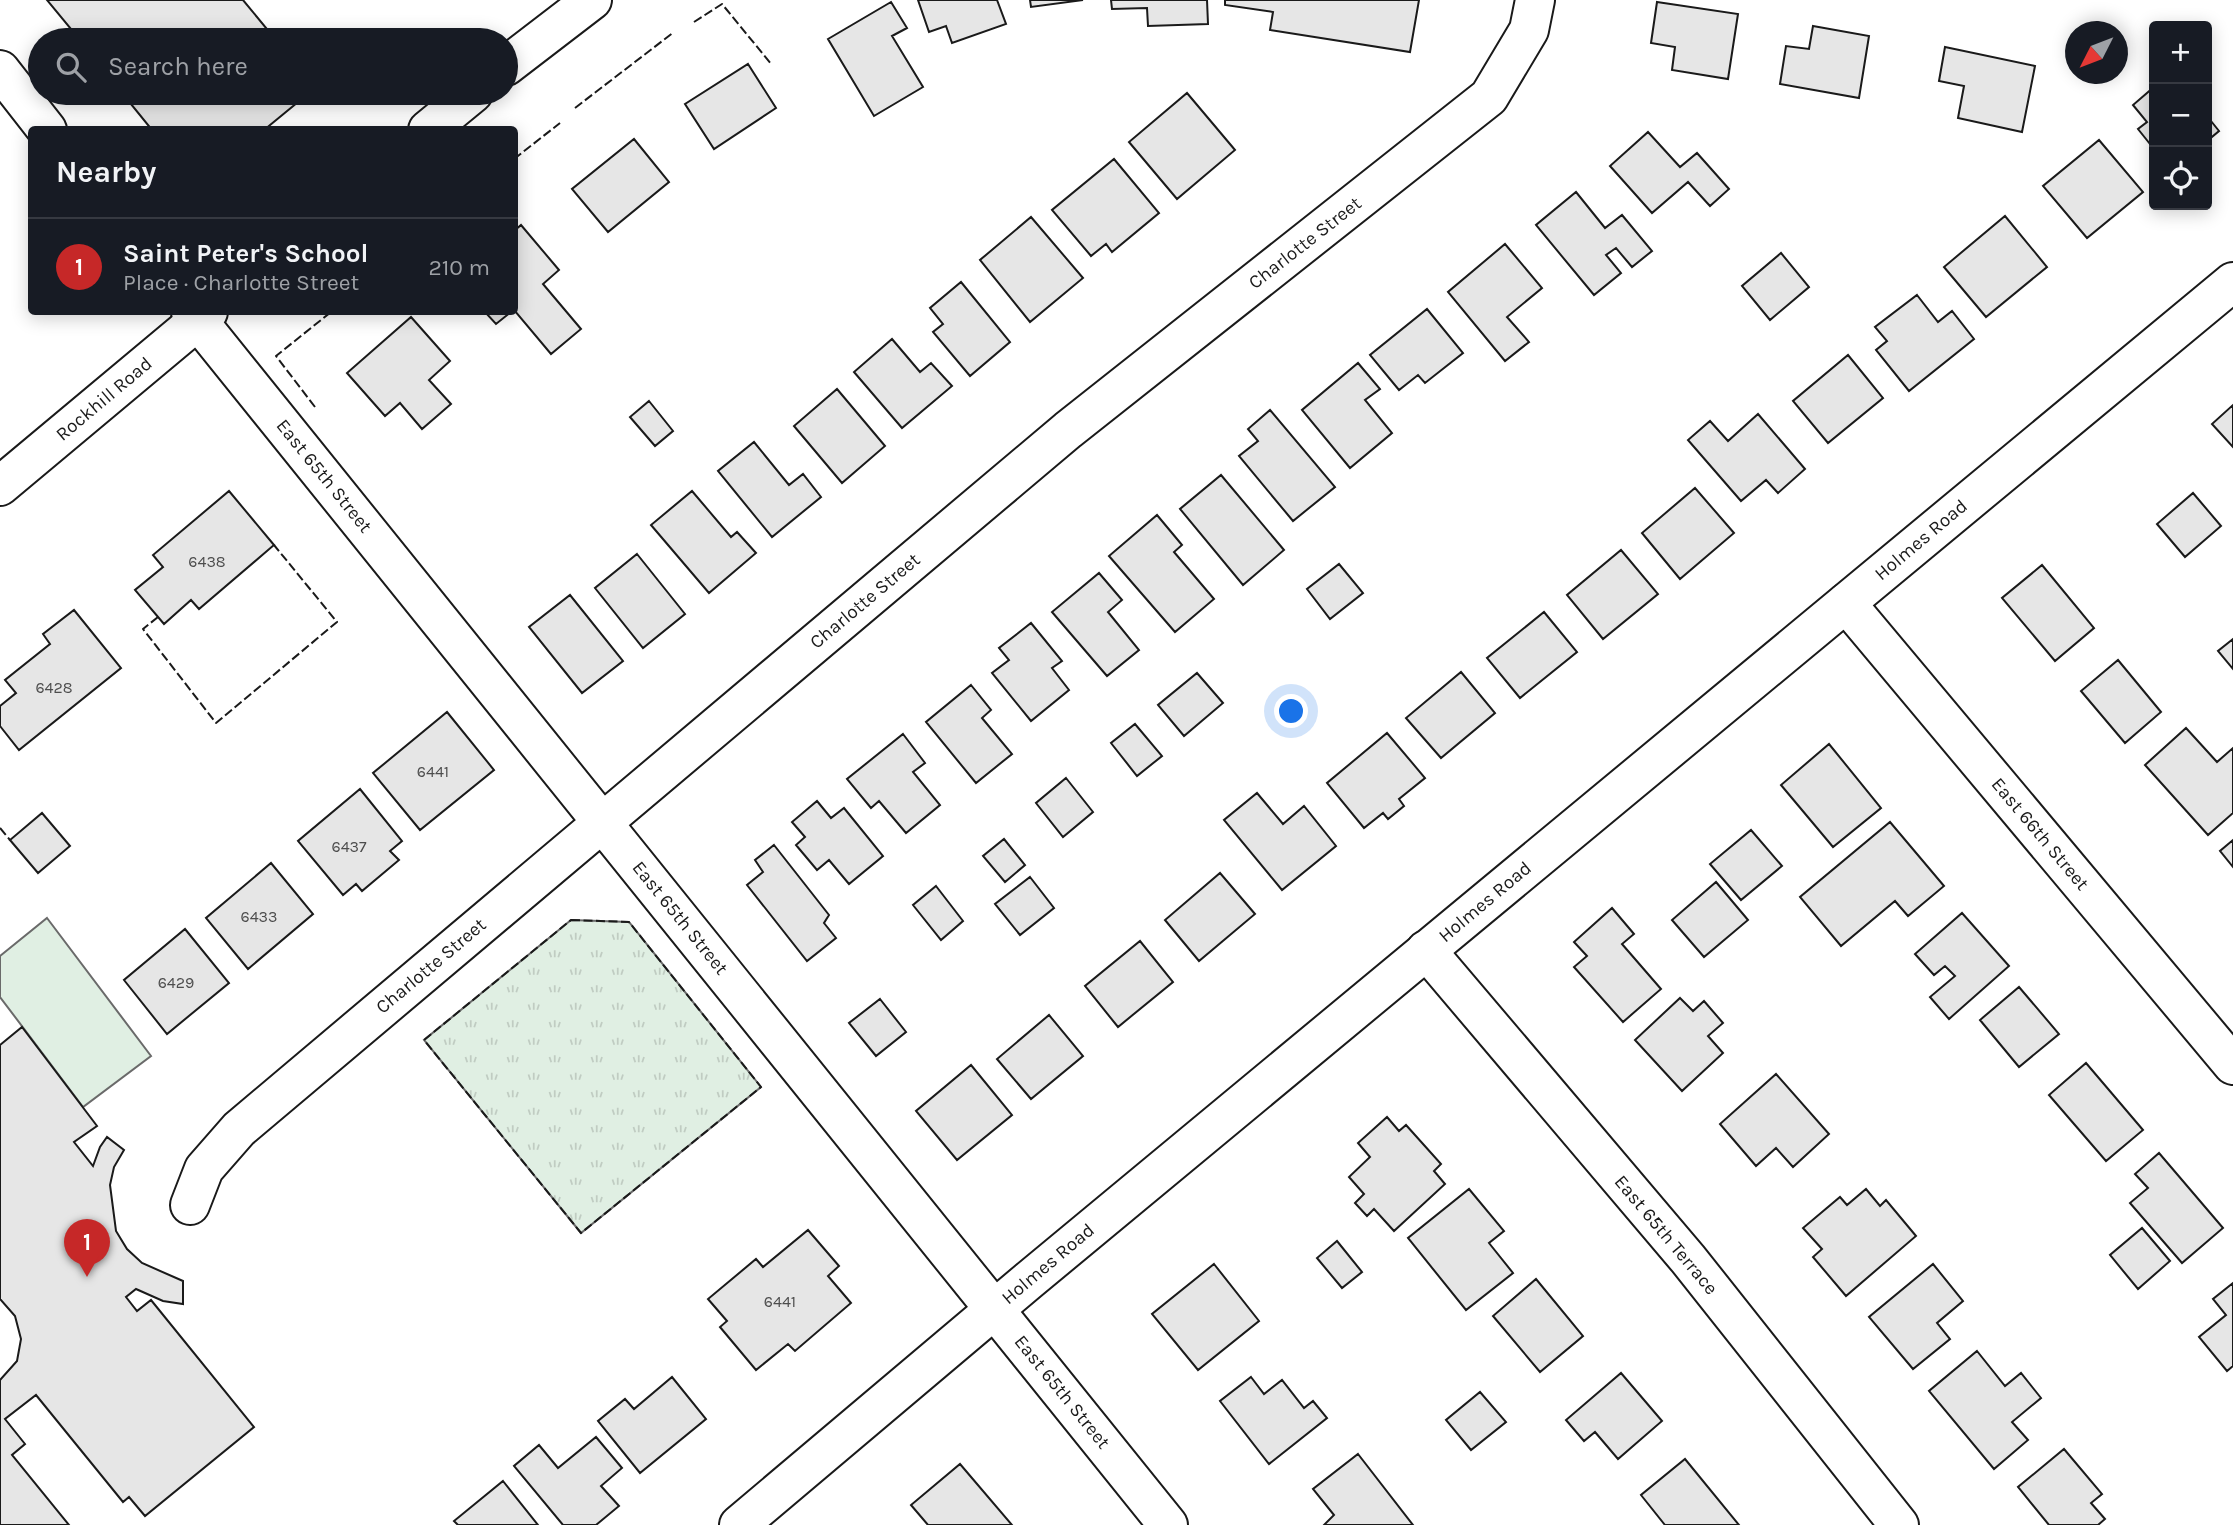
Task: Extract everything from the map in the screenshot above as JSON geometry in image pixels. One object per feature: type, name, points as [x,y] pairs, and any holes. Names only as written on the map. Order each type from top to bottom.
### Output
[{"type":"street","points":[[518,57],[592,0]]},
{"type":"street","name":"Charlotte Street","points":[[190,1205],[204,1169],[239,1129],[1068,430],[1489,97],[1529,30],[1535,0]]},
{"type":"street","points":[[0,70],[44,126]]},
{"type":"street","points":[[433,126],[458,105]]},
{"type":"street","name":"Holmes Road","points":[[739,1525],[995,1308],[2233,282]]},
{"type":"street","name":"Rockhill Road","points":[[0,486],[198,315]]},
{"type":"street","name":"East 65th Street","points":[[200,315],[1168,1525]]},
{"type":"street","name":"East 66th Street","points":[[1846,603],[2233,1065]]},
{"type":"street","name":"East 65th Terrace","points":[[1426,950],[1688,1259],[1899,1525]]},
{"type":"green space","points":[[47,918],[151,1056],[83,1107],[0,997],[0,956]]},
{"type":"green space","points":[[571,920],[629,922],[761,1087],[581,1233],[424,1040]]},
{"type":"building","points":[[47,0],[243,0],[266,28],[70,28]]},
{"type":"building","points":[[918,0],[997,0],[1006,24],[952,43],[946,26],[929,32]]},
{"type":"building","points":[[1030,0],[1083,0],[1031,7]]},
{"type":"building","points":[[1111,0],[1207,0],[1208,24],[1148,26],[1147,8],[1112,9]]},
{"type":"building","points":[[1225,0],[1419,0],[1410,52],[1270,30],[1273,12],[1225,5]]},
{"type":"building","points":[[891,2],[907,28],[892,36],[923,87],[874,116],[828,39]]},
{"type":"building","points":[[1657,2],[1738,14],[1728,79],[1672,70],[1675,47],[1651,43]]},
{"type":"building","points":[[1813,26],[1869,36],[1859,98],[1780,84],[1786,46],[1809,49]]},
{"type":"building","points":[[1945,47],[2035,66],[2022,132],[1958,118],[1964,86],[1939,81]]},
{"type":"building","points":[[748,64],[776,108],[714,149],[685,104]]},
{"type":"building","points":[[2149,91],[2149,143],[2138,129],[2147,122],[2133,105]]},
{"type":"building","points":[[1187,93],[1235,150],[1177,199],[1129,142]]},
{"type":"building","points":[[132,105],[294,105],[269,126],[149,126]]},
{"type":"building","points":[[2212,122],[2219,131],[2212,137]]},
{"type":"building","points":[[1648,132],[1680,167],[1697,153],[1729,189],[1710,206],[1688,182],[1652,213],[1610,166]]},
{"type":"building","points":[[634,139],[669,182],[608,232],[572,189]]},
{"type":"building","points":[[2099,140],[2143,192],[2087,238],[2043,186]]},
{"type":"building","points":[[1114,159],[1159,213],[1112,252],[1106,244],[1091,256],[1052,210]]},
{"type":"building","points":[[1576,192],[1605,228],[1622,215],[1652,251],[1632,267],[1616,248],[1606,255],[1621,273],[1594,295],[1536,225]]},
{"type":"building","points":[[2005,216],[2047,267],[1986,317],[1944,267]]},
{"type":"building","points":[[1031,217],[1083,278],[1030,322],[980,260]]},
{"type":"building","points":[[521,225],[559,270],[543,284],[581,329],[551,354],[518,315],[518,228]]},
{"type":"building","points":[[1505,244],[1542,288],[1507,317],[1529,342],[1505,361],[1448,292]]},
{"type":"building","points":[[1781,253],[1809,287],[1770,320],[1742,286]]},
{"type":"building","points":[[961,282],[1010,342],[970,376],[933,332],[943,324],[930,308]]},
{"type":"building","points":[[1917,295],[1938,322],[1952,311],[1974,339],[1909,391],[1876,350],[1887,341],[1875,327]]},
{"type":"building","points":[[1427,309],[1463,353],[1425,383],[1418,375],[1399,390],[1370,355]]},
{"type":"building","points":[[488,315],[507,315],[496,324]]},
{"type":"building","points":[[411,317],[450,361],[429,380],[451,404],[422,429],[400,403],[385,416],[347,373]]},
{"type":"building","points":[[892,339],[920,372],[931,363],[952,386],[902,428],[854,372]]},
{"type":"building","points":[[1848,355],[1883,398],[1828,443],[1793,401]]},
{"type":"building","points":[[1358,363],[1380,389],[1365,400],[1392,433],[1350,468],[1302,410]]},
{"type":"building","points":[[837,389],[885,446],[842,483],[794,426]]},
{"type":"building","points":[[649,401],[673,431],[655,446],[630,417]]},
{"type":"building","points":[[2233,405],[2233,447],[2212,424]]},
{"type":"building","points":[[1270,410],[1335,487],[1293,521],[1239,456],[1258,441],[1248,429]]},
{"type":"building","points":[[1758,414],[1805,469],[1778,493],[1766,480],[1741,501],[1688,440],[1710,421],[1728,441]]},
{"type":"building","points":[[754,442],[789,485],[803,474],[821,497],[772,537],[718,471]]},
{"type":"building","points":[[1221,475],[1284,550],[1243,585],[1180,509]]},
{"type":"building","points":[[1695,488],[1734,533],[1680,579],[1642,533]]},
{"type":"building","points":[[229,491],[274,545],[199,609],[191,600],[164,624],[135,590],[163,567],[153,555]]},
{"type":"building","points":[[692,491],[731,537],[737,532],[756,553],[709,593],[651,525]]},
{"type":"building","points":[[2193,493],[2221,526],[2185,557],[2157,524]]},
{"type":"building","points":[[1157,515],[1182,545],[1174,552],[1214,599],[1175,632],[1109,556]]},
{"type":"building","points":[[1621,550],[1658,594],[1603,639],[1567,595]]},
{"type":"building","points":[[637,554],[685,614],[643,648],[595,588]]},
{"type":"building","points":[[1339,564],[1363,593],[1330,619],[1307,589]]},
{"type":"building","points":[[2042,565],[2094,628],[2055,661],[2002,598]]},
{"type":"building","points":[[1099,573],[1122,600],[1108,612],[1139,650],[1107,676],[1052,612]]},
{"type":"building","points":[[570,595],[623,661],[582,693],[529,627]]},
{"type":"building","points":[[74,610],[121,668],[19,750],[0,726],[0,706],[16,693],[5,680],[50,644],[43,634]]},
{"type":"building","points":[[1544,612],[1577,652],[1520,698],[1487,658]]},
{"type":"building","points":[[1031,623],[1062,661],[1052,668],[1069,690],[1031,721],[992,673],[1009,660],[999,648]]},
{"type":"building","points":[[2233,639],[2233,669],[2218,651]]},
{"type":"building","points":[[2118,660],[2161,712],[2125,743],[2081,691]]},
{"type":"building","points":[[1461,672],[1495,713],[1441,758],[1406,718]]},
{"type":"building","points":[[1197,673],[1223,703],[1184,736],[1158,705]]},
{"type":"building","points":[[971,685],[991,710],[982,718],[1012,754],[976,783],[926,722]]},
{"type":"building","points":[[447,712],[494,770],[420,830],[373,773]]},
{"type":"building","points":[[1135,724],[1162,756],[1137,776],[1111,743]]},
{"type":"building","points":[[2186,728],[2217,762],[2233,748],[2233,813],[2208,835],[2145,765]]},
{"type":"building","points":[[1387,733],[1425,778],[1399,799],[1404,806],[1388,819],[1383,813],[1364,828],[1327,783]]},
{"type":"building","points":[[903,734],[925,763],[913,772],[940,805],[906,833],[879,801],[871,808],[847,779]]},
{"type":"building","points":[[1829,744],[1881,808],[1833,847],[1781,785]]},
{"type":"building","points":[[1066,778],[1093,812],[1063,837],[1036,803]]},
{"type":"building","points":[[360,789],[402,841],[390,851],[399,860],[362,891],[356,884],[343,895],[298,841]]},
{"type":"building","points":[[1257,793],[1283,824],[1304,806],[1336,846],[1282,890],[1224,820]]},
{"type":"building","points":[[817,801],[831,818],[844,808],[883,856],[849,884],[829,860],[817,870],[796,845],[805,837],[792,822]]},
{"type":"building","points":[[42,813],[70,846],[38,873],[10,840]]},
{"type":"building","points":[[1890,822],[1944,886],[1908,916],[1895,901],[1841,946],[1800,897]]},
{"type":"building","points":[[1751,830],[1782,866],[1741,900],[1710,864]]},
{"type":"building","points":[[1004,839],[1025,865],[1005,882],[983,856]]},
{"type":"building","points":[[2233,840],[2233,867],[2220,851]]},
{"type":"building","points":[[774,845],[829,915],[824,923],[836,938],[807,961],[747,885],[763,872],[755,860]]},
{"type":"building","points":[[271,863],[313,914],[248,969],[206,918]]},
{"type":"building","points":[[1220,873],[1255,914],[1199,961],[1165,920]]},
{"type":"building","points":[[1030,877],[1054,908],[1020,935],[995,904]]},
{"type":"building","points":[[1716,882],[1748,920],[1704,957],[1672,920]]},
{"type":"building","points":[[936,886],[963,921],[941,940],[913,905]]},
{"type":"building","points":[[1612,908],[1634,934],[1622,944],[1661,989],[1623,1022],[1574,967],[1587,956],[1574,942]]},
{"type":"building","points":[[1962,913],[2009,966],[1949,1019],[1930,997],[1955,976],[1945,966],[1934,975],[1915,954]]},
{"type":"building","points":[[185,929],[229,983],[167,1034],[124,980]]},
{"type":"building","points":[[1140,941],[1173,982],[1118,1027],[1085,986]]},
{"type":"building","points":[[2019,987],[2059,1034],[2019,1067],[1980,1020]]},
{"type":"building","points":[[1680,998],[1693,1011],[1704,1001],[1723,1023],[1708,1036],[1723,1053],[1682,1091],[1635,1040]]},
{"type":"building","points":[[880,999],[906,1032],[876,1056],[849,1023]]},
{"type":"building","points":[[1049,1015],[1083,1056],[1031,1099],[997,1059]]},
{"type":"building","points":[[22,1027],[97,1126],[74,1142],[93,1166],[107,1137],[124,1150],[114,1167],[110,1185],[116,1231],[127,1249],[142,1263],[183,1281],[183,1304],[163,1301],[136,1289],[126,1297],[137,1311],[151,1300],[254,1427],[145,1516],[129,1497],[123,1502],[36,1395],[5,1419],[25,1444],[12,1455],[69,1525],[0,1525],[0,1380],[17,1361],[21,1339],[15,1316],[0,1299],[0,1045]]},
{"type":"building","points":[[2086,1063],[2143,1130],[2106,1161],[2049,1095]]},
{"type":"building","points":[[971,1065],[1012,1115],[957,1160],[916,1111]]},
{"type":"building","points":[[1776,1074],[1829,1134],[1793,1167],[1776,1148],[1756,1166],[1720,1124]]},
{"type":"building","points":[[1387,1117],[1399,1131],[1406,1125],[1441,1164],[1434,1171],[1445,1184],[1394,1231],[1374,1209],[1367,1216],[1355,1203],[1364,1194],[1349,1177],[1370,1157],[1358,1143]]},
{"type":"building","points":[[2159,1153],[2223,1228],[2182,1263],[2130,1203],[2148,1188],[2135,1174]]},
{"type":"building","points":[[1469,1189],[1504,1231],[1489,1243],[1513,1273],[1466,1310],[1408,1238]]},
{"type":"building","points":[[1866,1189],[1880,1206],[1886,1200],[1916,1236],[1846,1296],[1813,1257],[1822,1249],[1803,1228],[1840,1197],[1847,1205]]},
{"type":"building","points":[[2142,1228],[2170,1261],[2138,1289],[2110,1255]]},
{"type":"building","points":[[808,1230],[839,1266],[828,1276],[851,1303],[795,1351],[788,1344],[756,1370],[720,1327],[727,1321],[708,1299],[756,1259],[763,1267]]},
{"type":"building","points":[[1337,1241],[1362,1272],[1342,1288],[1317,1258]]},
{"type":"building","points":[[1214,1264],[1259,1321],[1198,1370],[1152,1314]]},
{"type":"building","points":[[1933,1264],[1963,1301],[1937,1323],[1950,1339],[1913,1369],[1869,1317]]},
{"type":"building","points":[[1536,1279],[1583,1336],[1540,1372],[1493,1316]]},
{"type":"building","points":[[2233,1283],[2233,1366],[2227,1371],[2199,1337],[2226,1315],[2213,1299]]},
{"type":"building","points":[[1977,1351],[2005,1386],[2021,1373],[2041,1398],[2012,1422],[2028,1440],[1994,1469],[1929,1391]]},
{"type":"building","points":[[1621,1373],[1662,1421],[1618,1459],[1595,1432],[1584,1441],[1566,1420]]},
{"type":"building","points":[[672,1377],[706,1419],[640,1473],[598,1421],[625,1399],[634,1409]]},
{"type":"building","points":[[1251,1377],[1264,1394],[1282,1380],[1304,1408],[1313,1401],[1327,1418],[1269,1464],[1220,1401]]},
{"type":"building","points":[[1480,1392],[1506,1422],[1471,1450],[1446,1420]]},
{"type":"building","points":[[596,1437],[622,1468],[601,1486],[619,1506],[596,1525],[563,1525],[514,1466],[539,1445],[558,1468]]},
{"type":"building","points":[[2064,1449],[2102,1494],[2091,1503],[2105,1519],[2098,1525],[2049,1525],[2018,1487]]},
{"type":"building","points":[[1358,1454],[1413,1525],[1324,1525],[1334,1515],[1313,1489]]},
{"type":"building","points":[[1685,1459],[1739,1525],[1665,1525],[1641,1495]]},
{"type":"building","points":[[960,1464],[1012,1525],[928,1525],[911,1505]]},
{"type":"building","points":[[503,1481],[538,1525],[458,1525],[454,1521]]},
{"type":"fence","points":[[694,22],[722,4],[772,65]]},
{"type":"fence","points":[[575,108],[674,32]]},
{"type":"fence","points":[[518,156],[560,123]]},
{"type":"fence","points":[[315,407],[276,356],[327,315]]},
{"type":"fence","points":[[158,617],[143,629],[216,723],[337,622],[274,545]]},
{"type":"fence","points":[[0,828],[10,840]]},
{"type":"fence","points":[[571,920],[629,922],[761,1087],[581,1233],[424,1040],[571,920]]},
{"type":"place","name":"Saint Peter's School","points":[[87,1277]]}]
